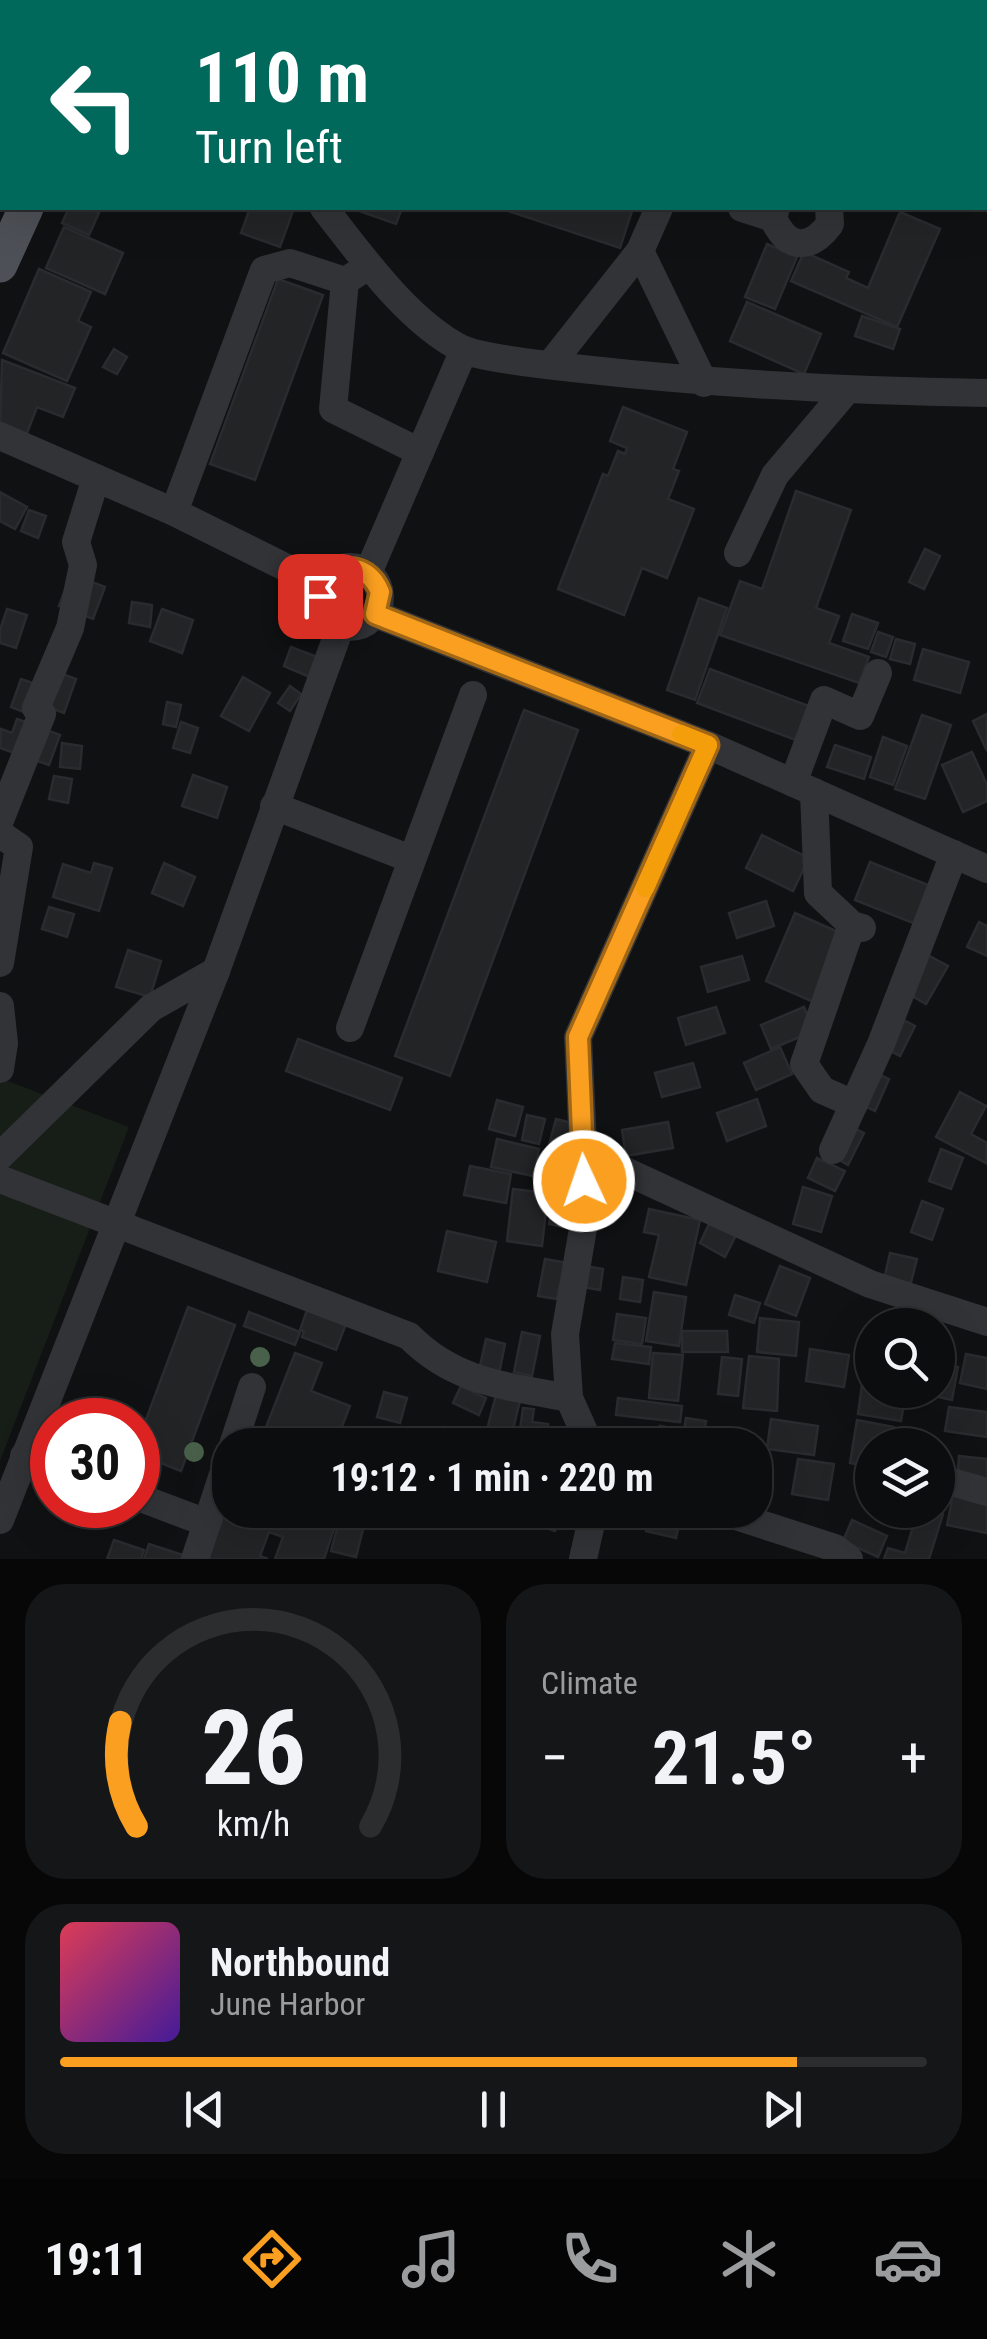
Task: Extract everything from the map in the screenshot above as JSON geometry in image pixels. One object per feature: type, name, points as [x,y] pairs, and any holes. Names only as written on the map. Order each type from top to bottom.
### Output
[{"type":"main road","points":[[0,265],[25,210]]},
{"type":"street","points":[[325,210],[357,273],[333,409],[420,452]]},
{"type":"street","points":[[550,366],[640,251],[659,210]]},
{"type":"street","points":[[775,212],[781,236],[799,244],[818,240],[830,224],[829,210]]},
{"type":"street","points":[[640,251],[704,382]]},
{"type":"street","points":[[174,512],[264,270],[290,263],[357,273],[464,350],[550,366],[704,382],[987,393]]},
{"type":"street","points":[[368,573],[464,350]]},
{"type":"street","points":[[738,553],[775,475],[846,390]]},
{"type":"street","points":[[0,436],[174,512],[322,586]]},
{"type":"street","points":[[0,820],[42,714],[36,708],[70,628],[84,564],[76,542],[96,478]]},
{"type":"street","points":[[358,568],[368,573],[380,592],[375,614],[360,625],[332,621],[322,605],[322,586],[336,570],[358,568]]},
{"type":"street","points":[[375,614],[708,745],[987,868]]},
{"type":"street","points":[[0,1520],[216,971],[342,625]]},
{"type":"street","points":[[854,1104],[822,1090],[804,1064],[857,927],[818,893],[803,787],[824,700],[860,716],[878,673]]},
{"type":"street","points":[[350,1028],[473,694]]},
{"type":"street","points":[[583,1428],[570,1398],[565,1334],[586,1211],[578,1037],[708,745]]},
{"type":"street","points":[[274,806],[412,860]]},
{"type":"street","points":[[0,834],[19,848],[0,963]]},
{"type":"street","points":[[833,1150],[881,1044],[954,854]]},
{"type":"street","points":[[0,1156],[151,1008],[216,971]]},
{"type":"street","points":[[0,1006],[4,1043],[0,1069]]},
{"type":"street","points":[[582,1151],[870,1284],[987,1322]]},
{"type":"street","points":[[0,1179],[409,1336],[430,1357],[472,1379],[570,1398]]},
{"type":"street","points":[[238,1428],[252,1386]]},
{"type":"street","points":[[24,1456],[30,1458]]},
{"type":"street","points":[[955,1483],[987,1492]]},
{"type":"street","points":[[160,1505],[207,1523]]},
{"type":"street","points":[[195,1559],[212,1508]]},
{"type":"street","points":[[583,1559],[590,1528]]},
{"type":"street","points":[[772,1528],[835,1548],[849,1559]]},
{"type":"shaded area","points":[[0,1078],[129,1127],[0,1461]]},
{"type":"building","points":[[68,210],[99,213],[89,235],[62,223]]},
{"type":"building","points":[[249,210],[293,210],[280,247],[241,233]]},
{"type":"building","points":[[357,210],[401,210],[396,224]]},
{"type":"building","points":[[505,210],[632,210],[620,248]]},
{"type":"building","points":[[900,212],[940,229],[897,327],[791,281],[804,252],[849,272],[846,278],[868,288]]},
{"type":"building","points":[[64,227],[123,253],[105,294],[46,268]]},
{"type":"building","points":[[767,244],[797,257],[775,309],[745,297]]},
{"type":"building","points":[[39,269],[91,292],[78,321],[91,327],[67,381],[3,353]]},
{"type":"building","points":[[278,279],[323,295],[255,480],[210,464]]},
{"type":"building","points":[[747,302],[821,334],[804,374],[730,341]]},
{"type":"building","points":[[862,316],[900,329],[893,349],[855,336]]},
{"type":"building","points":[[114,349],[127,357],[117,374],[103,367]]},
{"type":"building","points":[[2,360],[75,388],[63,417],[37,407],[24,441],[0,431]]},
{"type":"building","points":[[623,407],[687,432],[673,469],[679,471],[668,499],[694,509],[667,578],[642,568],[624,615],[558,589],[603,474],[608,476],[618,451],[625,454],[627,448],[610,441]]},
{"type":"building","points":[[796,491],[851,510],[816,608],[839,616],[829,643],[869,657],[859,683],[720,635],[740,581],[762,589]]},
{"type":"building","points":[[0,492],[27,507],[15,529],[0,521]]},
{"type":"building","points":[[29,510],[46,516],[38,538],[21,531]]},
{"type":"building","points":[[925,549],[940,556],[924,589],[909,582]]},
{"type":"building","points":[[71,574],[105,587],[93,619],[59,606]]},
{"type":"building","points":[[699,598],[727,608],[695,700],[667,690]]},
{"type":"building","points":[[132,602],[152,605],[150,627],[129,623]]},
{"type":"building","points":[[7,609],[27,615],[16,648],[0,643]]},
{"type":"building","points":[[162,609],[193,620],[182,653],[150,641]]},
{"type":"building","points":[[852,614],[878,623],[868,649],[843,641]]},
{"type":"building","points":[[878,632],[893,637],[886,657],[871,652]]},
{"type":"building","points":[[896,639],[915,644],[910,664],[890,659]]},
{"type":"building","points":[[291,647],[320,658],[312,678],[284,666]]},
{"type":"building","points":[[923,649],[969,662],[960,693],[914,680]]},
{"type":"building","points":[[710,669],[814,708],[801,742],[697,703]]},
{"type":"building","points":[[60,673],[76,679],[64,713],[28,700],[24,712],[11,707],[21,679],[54,690]]},
{"type":"building","points":[[243,677],[270,693],[249,731],[221,716]]},
{"type":"building","points":[[290,686],[301,694],[290,711],[278,703]]},
{"type":"building","points":[[167,702],[181,705],[176,727],[163,724]]},
{"type":"building","points":[[524,710],[578,730],[450,1076],[395,1056]]},
{"type":"building","points":[[987,714],[987,751],[973,721]]},
{"type":"building","points":[[922,715],[951,725],[925,799],[895,789]]},
{"type":"building","points":[[17,719],[60,735],[49,765],[0,748],[1,729],[12,733]]},
{"type":"building","points":[[181,722],[198,728],[190,753],[173,748]]},
{"type":"building","points":[[883,737],[907,746],[893,785],[870,777]]},
{"type":"building","points":[[62,743],[82,746],[80,769],[60,767]]},
{"type":"building","points":[[835,745],[871,757],[864,779],[827,767]]},
{"type":"building","points":[[972,752],[987,785],[987,801],[963,812],[942,765]]},
{"type":"building","points":[[193,775],[227,787],[217,818],[182,806]]},
{"type":"building","points":[[54,776],[72,779],[68,803],[49,799]]},
{"type":"building","points":[[762,835],[809,858],[793,891],[746,868]]},
{"type":"building","points":[[870,862],[933,887],[918,925],[855,900]]},
{"type":"building","points":[[94,863],[112,868],[99,911],[53,897],[63,864],[91,873]]},
{"type":"building","points":[[164,863],[195,877],[183,906],[152,893]]},
{"type":"building","points":[[766,901],[774,926],[737,938],[729,913]]},
{"type":"building","points":[[49,907],[74,914],[67,937],[42,929]]},
{"type":"building","points":[[795,913],[845,935],[816,1003],[766,981]]},
{"type":"building","points":[[979,922],[987,926],[987,956],[967,947]]},
{"type":"building","points":[[128,950],[161,961],[150,997],[116,987]]},
{"type":"building","points":[[926,954],[948,966],[926,1004],[905,992]]},
{"type":"building","points":[[742,956],[749,980],[708,992],[701,967]]},
{"type":"building","points":[[716,1007],[725,1033],[686,1045],[678,1018]]},
{"type":"building","points":[[804,1007],[814,1031],[771,1049],[761,1025]]},
{"type":"building","points":[[894,1015],[915,1026],[900,1056],[879,1045]]},
{"type":"building","points":[[298,1039],[402,1078],[390,1110],[286,1071]]},
{"type":"building","points":[[780,1047],[792,1074],[756,1090],[744,1063]]},
{"type":"building","points":[[693,1063],[700,1087],[662,1097],[655,1073]]},
{"type":"building","points":[[868,1069],[889,1079],[875,1111],[854,1101]]},
{"type":"building","points":[[960,1092],[986,1106],[971,1134],[987,1143],[986,1163],[936,1137]]},
{"type":"building","points":[[757,1099],[766,1126],[727,1141],[717,1113]]},
{"type":"building","points":[[497,1100],[523,1107],[515,1136],[489,1129]]},
{"type":"building","points":[[527,1115],[545,1119],[539,1144],[522,1140]]},
{"type":"building","points":[[556,1119],[595,1129],[589,1155],[549,1145]]},
{"type":"building","points":[[668,1122],[673,1148],[626,1156],[622,1130]]},
{"type":"building","points":[[854,1128],[864,1133],[848,1165],[838,1159]]},
{"type":"building","points":[[497,1139],[539,1149],[533,1176],[491,1167]]},
{"type":"building","points":[[941,1149],[963,1158],[951,1189],[929,1181]]},
{"type":"building","points":[[552,1155],[586,1161],[581,1187],[547,1181]]},
{"type":"building","points":[[817,1158],[845,1171],[835,1191],[808,1178]]},
{"type":"building","points":[[470,1166],[511,1174],[506,1203],[464,1195]]},
{"type":"building","points":[[803,1187],[832,1196],[821,1232],[793,1224]]},
{"type":"building","points":[[513,1189],[548,1193],[542,1246],[507,1241]]},
{"type":"building","points":[[554,1197],[573,1200],[568,1228],[549,1224]]},
{"type":"building","points":[[922,1201],[943,1209],[932,1240],[911,1232]]},
{"type":"building","points":[[649,1209],[700,1220],[686,1285],[649,1277],[659,1235],[644,1232]]},
{"type":"building","points":[[710,1222],[736,1235],[725,1257],[700,1243]]},
{"type":"building","points":[[447,1231],[496,1242],[487,1282],[438,1271]]},
{"type":"building","points":[[890,1253],[917,1259],[909,1290],[883,1284]]},
{"type":"building","points":[[545,1259],[603,1269],[600,1290],[560,1283],[557,1299],[538,1296]]},
{"type":"building","points":[[780,1266],[810,1278],[796,1316],[765,1304]]},
{"type":"building","points":[[623,1277],[643,1280],[640,1302],[620,1299]]},
{"type":"building","points":[[654,1292],[686,1297],[679,1346],[646,1341]]},
{"type":"building","points":[[735,1295],[760,1303],[754,1323],[729,1315]]},
{"type":"building","points":[[188,1307],[235,1325],[181,1471],[160,1463],[160,1398],[154,1398]]},
{"type":"building","points":[[307,1310],[346,1324],[336,1350],[302,1337],[304,1331],[300,1330]]},
{"type":"building","points":[[249,1312],[300,1332],[295,1345],[244,1326]]},
{"type":"building","points":[[617,1314],[646,1318],[642,1344],[613,1340]]},
{"type":"building","points":[[760,1318],[799,1322],[796,1356],[757,1352]]},
{"type":"building","points":[[682,1331],[727,1331],[728,1352],[682,1352]]},
{"type":"building","points":[[522,1332],[540,1336],[532,1376],[514,1372]]},
{"type":"building","points":[[486,1339],[505,1344],[498,1379],[478,1375]]},
{"type":"building","points":[[615,1343],[651,1347],[649,1364],[612,1359]]},
{"type":"building","points":[[810,1349],[849,1355],[844,1387],[806,1381]]},
{"type":"building","points":[[295,1353],[322,1363],[311,1391],[350,1406],[341,1428],[266,1428]]},
{"type":"building","points":[[653,1353],[683,1355],[678,1401],[649,1398]]},
{"type":"building","points":[[966,1354],[987,1358],[987,1389],[960,1383]]},
{"type":"building","points":[[749,1356],[779,1359],[777,1411],[743,1408]]},
{"type":"building","points":[[722,1357],[742,1359],[738,1396],[718,1394]]},
{"type":"building","points":[[461,1386],[486,1398],[479,1415],[453,1403]]},
{"type":"building","points":[[384,1392],[407,1398],[400,1423],[377,1417]]},
{"type":"building","points":[[496,1395],[520,1401],[513,1428],[487,1428]]},
{"type":"building","points":[[618,1398],[682,1406],[680,1422],[616,1415]]},
{"type":"building","points":[[523,1408],[534,1409],[532,1422],[548,1424],[548,1428],[520,1428]]},
{"type":"building","points":[[859,1408],[903,1408],[901,1421],[858,1414]]},
{"type":"building","points":[[949,1408],[987,1412],[987,1437],[946,1428]]},
{"type":"building","points":[[686,1418],[706,1421],[705,1428],[684,1428]]},
{"type":"building","points":[[771,1419],[818,1426],[814,1455],[772,1450]]},
{"type":"building","points":[[857,1420],[894,1427],[894,1428],[856,1428]]},
{"type":"building","points":[[855,1432],[855,1464],[850,1463]]},
{"type":"building","points":[[959,1456],[987,1459],[987,1484],[957,1481]]},
{"type":"building","points":[[798,1459],[834,1464],[828,1500],[792,1494]]},
{"type":"building","points":[[955,1495],[987,1502],[987,1533],[955,1527]]},
{"type":"building","points":[[852,1520],[855,1528],[870,1528],[887,1536],[878,1557],[843,1541]]},
{"type":"building","points":[[219,1528],[334,1529],[324,1559],[275,1559],[283,1537],[269,1532],[260,1556],[268,1559],[208,1559]]},
{"type":"building","points":[[337,1528],[363,1528],[356,1557],[331,1551]]},
{"type":"building","points":[[647,1528],[678,1528],[676,1538],[646,1531]]},
{"type":"building","points":[[913,1528],[939,1528],[929,1559],[884,1559],[888,1548],[905,1553]]},
{"type":"building","points":[[114,1540],[144,1550],[141,1559],[107,1559]]},
{"type":"building","points":[[149,1544],[186,1556],[185,1559],[144,1559]]},
{"type":"slow traffic","points":[[645,888],[708,745],[681,734]]},
{"type":"route","points":[[320,596],[322,586],[336,570],[358,568],[368,573],[380,592],[375,614],[708,745],[578,1037],[584,1181]]}]
